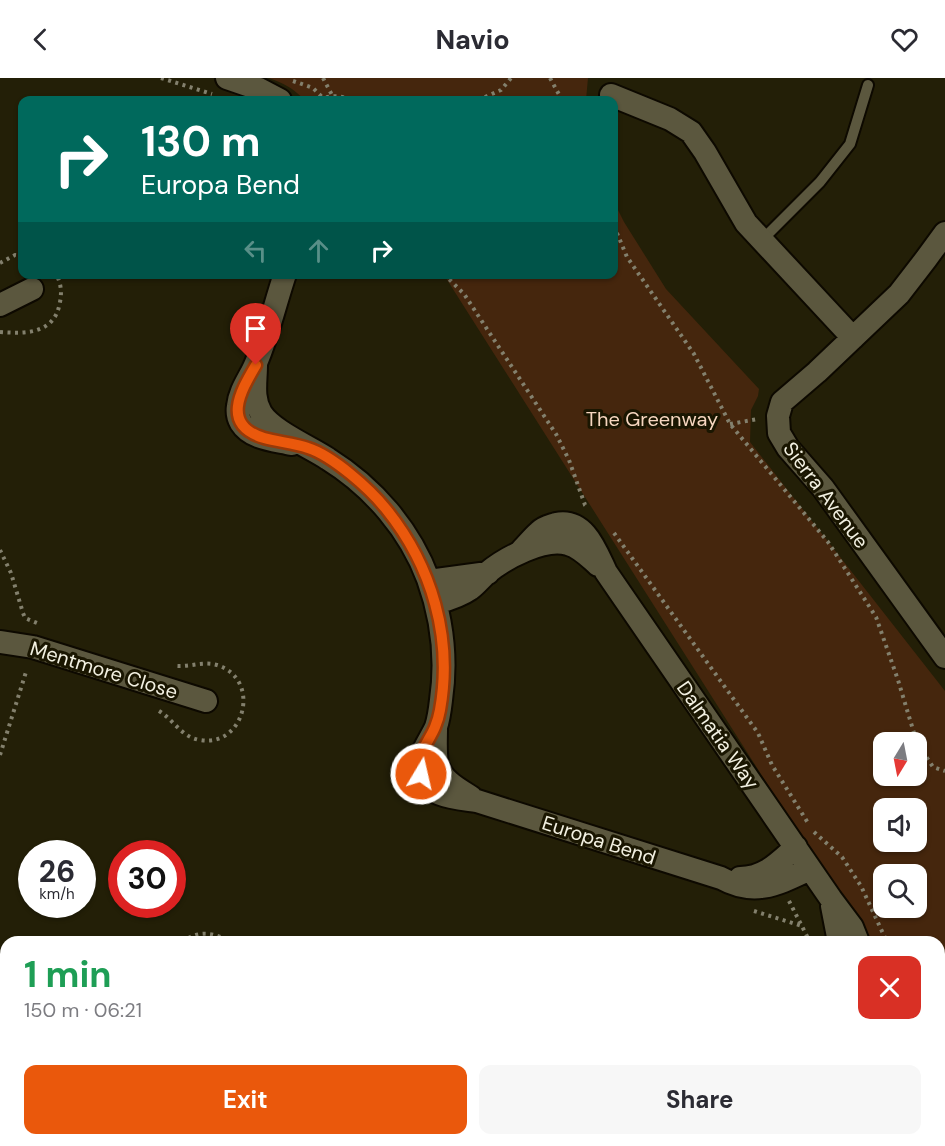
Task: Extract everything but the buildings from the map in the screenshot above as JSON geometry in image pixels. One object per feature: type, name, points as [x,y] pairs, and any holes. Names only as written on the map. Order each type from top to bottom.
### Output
[{"type":"street","points":[[223,87],[258,89],[274,96]]},
{"type":"street","points":[[618,98],[670,119],[691,132],[746,222],[853,338]]},
{"type":"street","name":"Sierra Avenue","points":[[942,242],[899,294],[782,402],[778,416],[779,433],[788,448],[823,488],[945,657]]},
{"type":"street","name":"Europa Bend","points":[[283,279],[256,365],[257,406],[273,426],[350,474],[369,490],[402,529],[429,581],[436,603],[444,665],[436,727],[420,758],[421,774],[427,785],[448,797],[477,801],[721,878],[733,885],[749,888],[763,887],[781,883],[810,869]]},
{"type":"street","points":[[0,305],[32,289]]},
{"type":"street","name":"Dalmatia Way","points":[[436,603],[472,588],[488,573],[520,552],[559,542],[570,544],[581,550],[606,572],[852,927],[856,936]]},
{"type":"street","name":"Dalmatia Way","points":[[429,581],[488,573]]},
{"type":"street","name":"Mentmore Close","points":[[0,644],[33,647],[207,701]]},
{"type":"street","name":"Europa Bend","points":[[721,878],[751,878],[764,873],[796,848]]},
{"type":"street","name":"Dalmatia Way","points":[[831,899],[838,936]]},
{"type":"lane","points":[[762,240],[820,182],[850,144],[868,85]]},
{"type":"path","points":[[161,78],[223,87]]},
{"type":"path","points":[[284,78],[313,88],[320,96]]},
{"type":"path","points":[[323,78],[332,96]]},
{"type":"path","points":[[487,96],[501,90],[512,78]]},
{"type":"path","points":[[550,78],[560,96]]},
{"type":"path","points":[[618,236],[627,257],[694,354],[730,424],[828,542],[876,617],[917,743],[933,767],[945,771]]},
{"type":"path","points":[[0,263],[18,255]]},
{"type":"path","points":[[0,332],[32,332],[45,328],[55,317],[59,308],[62,296],[59,279]]},
{"type":"path","points":[[449,279],[464,294],[556,434],[569,460],[585,505],[592,512]]},
{"type":"path","points":[[607,527],[615,534],[758,733],[772,765],[814,831],[842,858],[861,886],[884,936]]},
{"type":"path","points":[[0,549],[11,573],[25,618],[40,624]]},
{"type":"path","points":[[0,755],[26,672]]},
{"type":"path","points":[[189,936],[204,933],[221,936]]},
{"type":"green space","points":[[269,78],[588,78],[586,96],[300,96]]},
{"type":"green space","name":"The Greenway","points":[[618,210],[666,289],[759,389],[751,410],[750,442],[945,691],[945,936],[862,936],[838,888],[799,834],[447,279],[618,279]]},
{"type":"route","points":[[256,365],[242,389],[238,406],[238,417],[243,426],[263,438],[310,448],[350,474],[369,490],[402,529],[429,581],[436,603],[444,665],[440,711],[436,727],[420,758],[421,774]]}]
